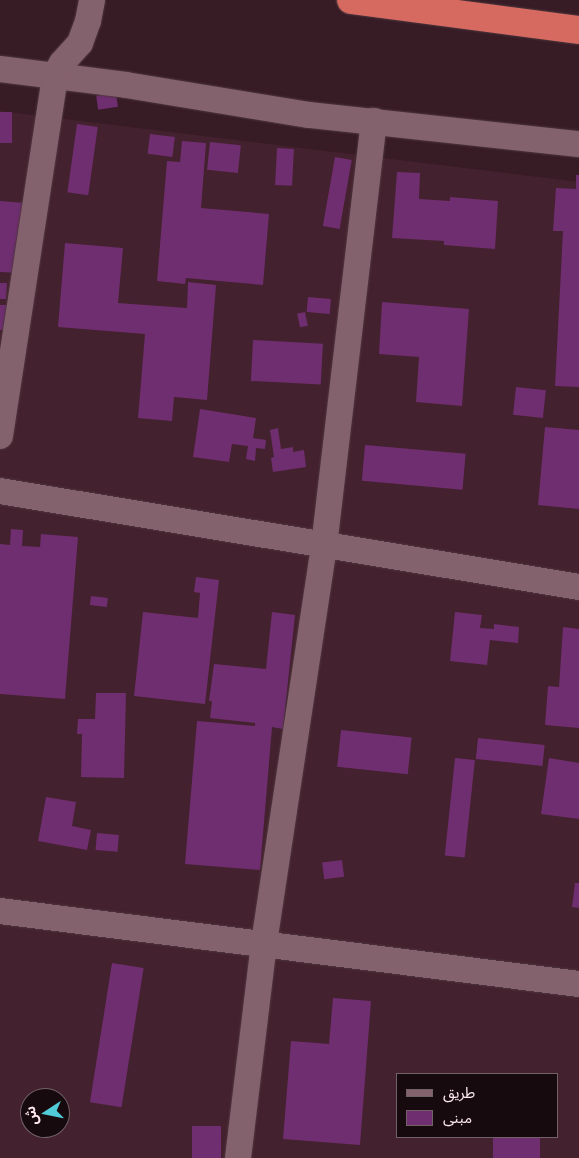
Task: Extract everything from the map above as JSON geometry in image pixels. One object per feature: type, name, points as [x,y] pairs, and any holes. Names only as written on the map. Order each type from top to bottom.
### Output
[{"type":"highway","points":[[351,0],[579,30]]},
{"type":"lane","points":[[0,436],[55,76],[62,63],[80,43],[88,21],[92,0]]},
{"type":"lane","points":[[0,69],[242,103],[310,115],[579,144]]},
{"type":"lane","points":[[238,1158],[264,944],[324,546],[374,121]]},
{"type":"lane","points":[[0,491],[579,588]]},
{"type":"lane","points":[[0,911],[579,984]]},
{"type":"shaded area","points":[[0,111],[579,182],[579,1158],[0,1158]]},
{"type":"building","points":[[116,93],[118,107],[98,110],[96,96]]},
{"type":"building","points":[[0,112],[12,112],[12,143],[0,143]]},
{"type":"building","points":[[77,124],[98,127],[88,195],[67,192]]},
{"type":"building","points":[[150,134],[175,137],[172,157],[148,154]]},
{"type":"building","points":[[182,141],[206,143],[201,208],[269,214],[263,285],[186,278],[185,284],[157,281],[167,161],[180,162]]},
{"type":"building","points":[[210,142],[241,145],[238,173],[207,170]]},
{"type":"building","points":[[277,148],[294,149],[292,186],[275,185]]},
{"type":"building","points":[[335,157],[352,160],[340,229],[323,226]]},
{"type":"building","points":[[397,172],[420,173],[419,199],[450,201],[450,197],[498,201],[495,249],[444,245],[444,241],[392,238]]},
{"type":"building","points":[[576,175],[579,175],[579,387],[555,386],[563,231],[553,231],[556,188],[576,189]]},
{"type":"building","points":[[0,201],[25,203],[20,273],[0,272]]},
{"type":"building","points":[[65,243],[123,248],[118,303],[187,308],[188,282],[216,285],[207,400],[174,397],[172,421],[138,418],[145,334],[58,327]]},
{"type":"building","points":[[0,283],[7,283],[6,299],[0,299]]},
{"type":"building","points":[[308,297],[331,299],[330,314],[307,312]]},
{"type":"building","points":[[382,302],[469,309],[462,406],[416,402],[419,357],[379,354]]},
{"type":"building","points":[[0,305],[7,305],[5,330],[0,330]]},
{"type":"building","points":[[305,312],[308,326],[300,327],[297,314]]},
{"type":"building","points":[[253,340],[323,344],[321,385],[251,381]]},
{"type":"building","points":[[516,387],[546,390],[543,418],[513,415]]},
{"type":"building","points":[[200,409],[256,418],[253,438],[266,440],[265,449],[256,448],[255,461],[246,459],[248,446],[232,444],[229,462],[193,457]]},
{"type":"building","points":[[545,427],[579,430],[579,509],[538,505]]},
{"type":"building","points":[[278,428],[281,449],[293,447],[293,452],[304,450],[306,467],[273,472],[271,458],[274,457],[270,430]]},
{"type":"building","points":[[365,445],[466,454],[462,490],[362,481]]},
{"type":"building","points":[[11,529],[23,530],[22,546],[40,547],[41,534],[78,537],[65,699],[0,694],[0,544],[10,545]]},
{"type":"building","points":[[196,577],[219,580],[205,704],[134,696],[143,612],[198,618],[200,593],[194,592]]},
{"type":"building","points":[[91,596],[108,598],[107,607],[90,605]]},
{"type":"building","points":[[272,612],[295,615],[283,729],[272,727],[260,870],[185,864],[197,721],[255,726],[255,723],[210,718],[212,701],[209,701],[214,664],[266,669]]},
{"type":"building","points":[[455,612],[482,615],[480,628],[494,629],[494,624],[519,627],[518,643],[490,640],[487,665],[450,661]]},
{"type":"building","points":[[563,627],[579,629],[579,728],[545,725],[548,686],[559,687]]},
{"type":"building","points":[[96,693],[126,693],[124,778],[81,777],[82,734],[77,734],[78,719],[95,719]]},
{"type":"building","points":[[341,730],[412,737],[408,774],[337,767]]},
{"type":"building","points":[[478,738],[545,745],[542,766],[476,759]]},
{"type":"building","points":[[455,758],[475,760],[465,858],[445,855]]},
{"type":"building","points":[[549,758],[579,763],[579,819],[541,814]]},
{"type":"building","points":[[46,797],[76,802],[72,826],[91,830],[87,850],[38,841]]},
{"type":"building","points":[[97,833],[119,835],[117,852],[96,850]]},
{"type":"building","points":[[342,860],[344,877],[324,879],[322,862]]},
{"type":"building","points":[[575,883],[579,883],[579,908],[572,907]]},
{"type":"building","points":[[112,963],[144,968],[122,1107],[90,1102]]},
{"type":"building","points":[[333,998],[371,1001],[360,1145],[283,1139],[291,1041],[329,1044]]},
{"type":"building","points":[[192,1126],[221,1126],[221,1158],[192,1158]]},
{"type":"building","points":[[493,1138],[540,1138],[540,1158],[493,1158]]}]
